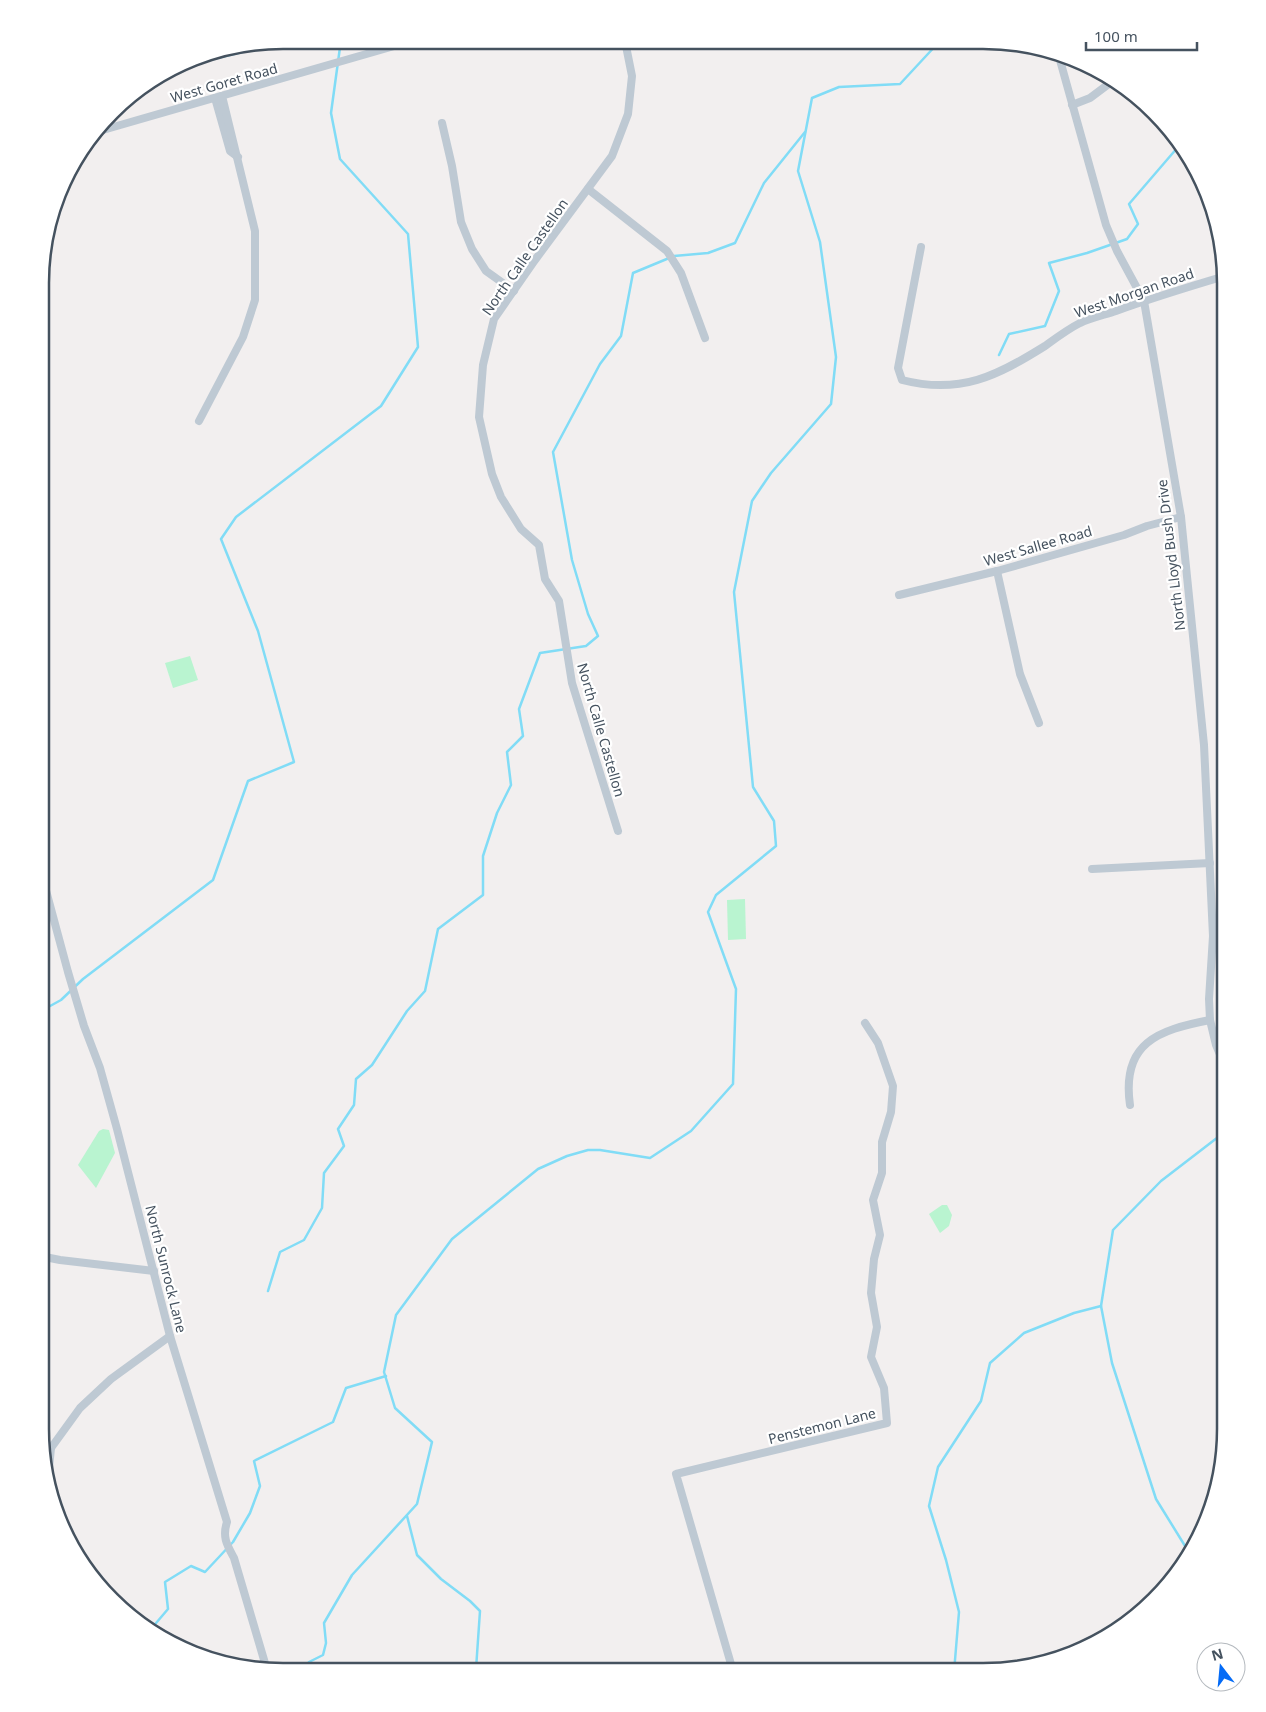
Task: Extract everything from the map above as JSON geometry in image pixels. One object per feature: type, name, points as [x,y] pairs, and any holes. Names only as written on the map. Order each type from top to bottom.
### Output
[{"type":"street","name":"West Goret Road","points":[[106,129],[384,49]]},
{"type":"street","name":"North Calle Castellon","points":[[618,831],[572,683],[559,601],[546,579],[539,545],[521,529],[501,497],[492,474],[479,417],[483,364],[494,319],[612,156],[628,114],[632,76],[627,49]]},
{"type":"street","name":"North Lloyd Bush Drive","points":[[1060,61],[1106,225],[1117,251],[1144,301],[1181,517],[1204,745],[1213,936],[1209,999],[1210,1020],[1217,1048]]},
{"type":"street","points":[[1072,105],[1090,98],[1108,85]]},
{"type":"street","points":[[198,421],[243,337],[255,300],[255,231],[238,157],[230,151],[219,97]]},
{"type":"street","points":[[442,123],[452,166],[461,222],[472,249],[486,271],[514,291]]},
{"type":"street","points":[[588,189],[667,251],[681,273],[704,338]]},
{"type":"street","name":"West Morgan Road","points":[[921,247],[898,368],[902,380],[932,386],[970,382],[994,375],[1013,366],[1079,323],[1217,278]]},
{"type":"street","name":"West Sallee Road","points":[[900,595],[997,571],[1181,517]]},
{"type":"street","points":[[997,571],[1020,674],[1039,723]]},
{"type":"street","points":[[1092,869],[1210,863]]},
{"type":"street","name":"North Sunrock Lane","points":[[49,902],[68,972],[105,1085],[170,1336],[227,1522],[224,1531],[225,1542],[234,1558],[265,1663]]},
{"type":"street","points":[[1130,1105],[1129,1078],[1134,1061],[1142,1047],[1157,1035],[1179,1026],[1210,1020]]},
{"type":"street","name":"Penstemon Lane","points":[[731,1663],[676,1474],[887,1423],[884,1388],[871,1357],[878,1327],[871,1293],[874,1259],[880,1235],[873,1200],[882,1173],[882,1142],[891,1112],[893,1086],[878,1042],[865,1023]]},
{"type":"street","points":[[49,1258],[154,1271]]},
{"type":"street","points":[[50,1455],[51,1448],[80,1408],[111,1379],[170,1336]]},
{"type":"green space","points":[[190,656],[198,680],[173,688],[165,663]]},
{"type":"green space","points":[[745,899],[746,939],[728,940],[727,900]]},
{"type":"green space","points":[[103,1129],[109,1130],[115,1153],[96,1188],[78,1165],[99,1131]]},
{"type":"green space","points":[[942,1205],[947,1205],[952,1215],[949,1226],[940,1233],[929,1214]]},
{"type":"waterway","points":[[49,1007],[61,1000],[83,979],[213,880],[248,781],[294,762],[258,631],[221,539],[236,517],[381,406],[418,347],[408,234],[340,159],[331,113],[340,49]]},
{"type":"waterway","points":[[308,1663],[323,1655],[326,1643],[324,1623],[352,1575],[417,1504],[432,1442],[395,1408],[384,1372],[396,1315],[452,1239],[538,1169],[567,1156],[588,1150],[600,1150],[650,1158],[691,1131],[733,1084],[736,989],[708,912],[716,895],[776,846],[774,821],[753,787],[734,592],[752,501],[771,473],[831,404],[836,357],[820,242],[798,171],[812,98],[839,87],[900,84],[932,49]]},
{"type":"waterway","points":[[228,55],[239,53]]},
{"type":"waterway","points":[[268,1291],[280,1252],[304,1240],[322,1208],[324,1173],[344,1146],[338,1129],[354,1105],[356,1079],[372,1065],[407,1011],[425,991],[438,929],[483,895],[483,856],[497,813],[511,785],[507,752],[523,736],[519,709],[540,653],[586,646],[598,636],[588,614],[572,560],[553,452],[600,364],[621,336],[633,273],[674,256],[708,253],[735,243],[764,183],[805,132]]},
{"type":"waterway","points":[[999,355],[1009,334],[1045,326],[1059,291],[1049,263],[1087,253],[1127,239],[1138,224],[1129,204],[1176,150]]},
{"type":"waterway","points":[[1186,1547],[1156,1499],[1112,1363],[1101,1306],[1113,1230],[1161,1181],[1217,1138]]},
{"type":"waterway","points":[[955,1663],[959,1612],[946,1560],[929,1506],[938,1467],[981,1401],[990,1363],[1024,1333],[1074,1313],[1101,1306]]},
{"type":"waterway","points":[[154,1625],[168,1609],[165,1582],[191,1566],[205,1572],[233,1542],[250,1513],[260,1486],[254,1461],[333,1422],[346,1388],[386,1376]]},
{"type":"waterway","points":[[407,1516],[417,1555],[441,1579],[480,1611],[476,1663]]}]
